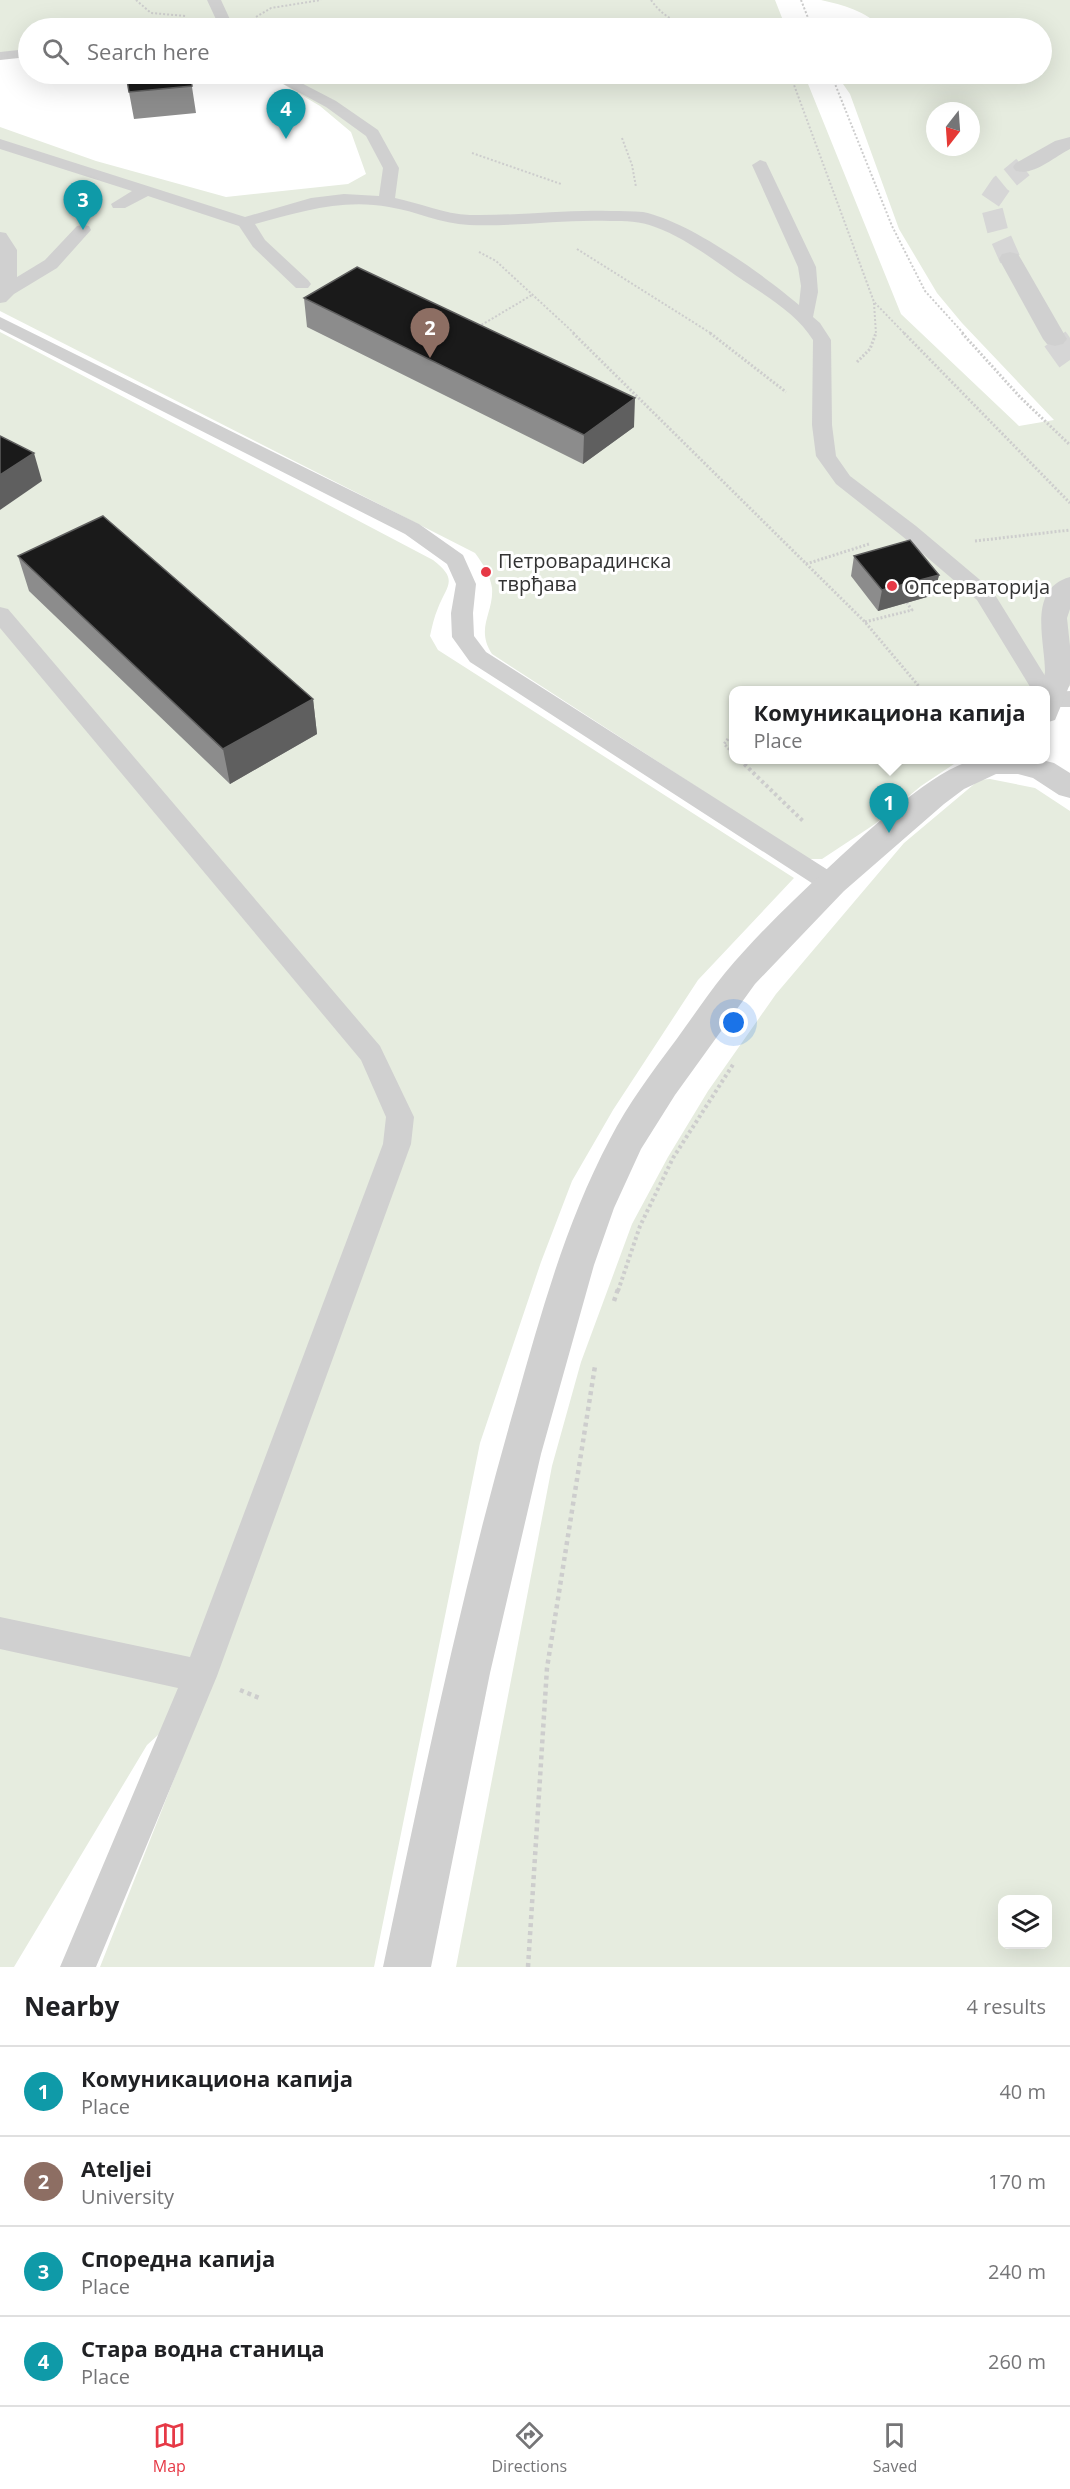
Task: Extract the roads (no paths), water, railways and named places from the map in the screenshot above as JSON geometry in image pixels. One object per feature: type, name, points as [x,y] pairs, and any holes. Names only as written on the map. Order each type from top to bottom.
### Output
[{"type":"street","points":[[1023,167],[1070,143]]},
{"type":"street","points":[[1010,259],[1055,339]]},
{"type":"street","points":[[1050,699],[1059,675],[1053,618],[1062,592],[1070,586]]},
{"type":"street","points":[[407,1967],[467,1677],[519,1457],[572,1274],[596,1204],[623,1149],[681,1060],[741,978],[830,883],[958,776],[991,764]]},
{"type":"street","points":[[1032,764],[1050,771],[1070,787]]},
{"type":"lane","points":[[214,0],[222,18]]},
{"type":"lane","points":[[0,56],[18,54]]},
{"type":"lane","points":[[292,84],[331,104],[372,133],[391,168],[386,201]]},
{"type":"lane","points":[[0,144],[245,222],[310,203],[344,199],[386,201],[416,207],[443,217],[469,220],[582,214],[641,217],[694,238],[804,317],[814,327],[822,340],[822,424],[825,456],[843,480],[938,554],[985,595],[1042,686]]},
{"type":"lane","points":[[760,165],[807,267],[811,283],[804,317]]},
{"type":"lane","points":[[119,204],[146,191]]},
{"type":"lane","points":[[245,222],[259,243],[302,284]]},
{"type":"lane","points":[[4,294],[51,264],[83,230]]},
{"type":"lane","points":[[0,237],[8,250],[4,294]]},
{"type":"lane","points":[[0,322],[412,529],[456,560],[466,584],[462,613],[463,637],[478,657],[830,883]]},
{"type":"lane","points":[[0,614],[371,1054],[400,1117],[398,1144],[200,1676],[78,1967]]},
{"type":"lane","points":[[0,1633],[200,1676]]},
{"type":"tunnel","points":[[1010,259],[998,232],[990,201],[1001,185],[1023,167]]},
{"type":"tunnel","points":[[1055,339],[1070,360]]},
{"type":"place","name":"Стара водна станица","points":[[286,139]]},
{"type":"place","name":"Споредна капија","points":[[83,230]]},
{"type":"place","name":"Ateljei","points":[[430,358]]},
{"type":"place","name":"Петроварадинска тврђава","points":[[486,572]]},
{"type":"place","name":"Опсерваторија","points":[[892,586]]},
{"type":"place","name":"Комуникациона капија","points":[[889,833]]}]
